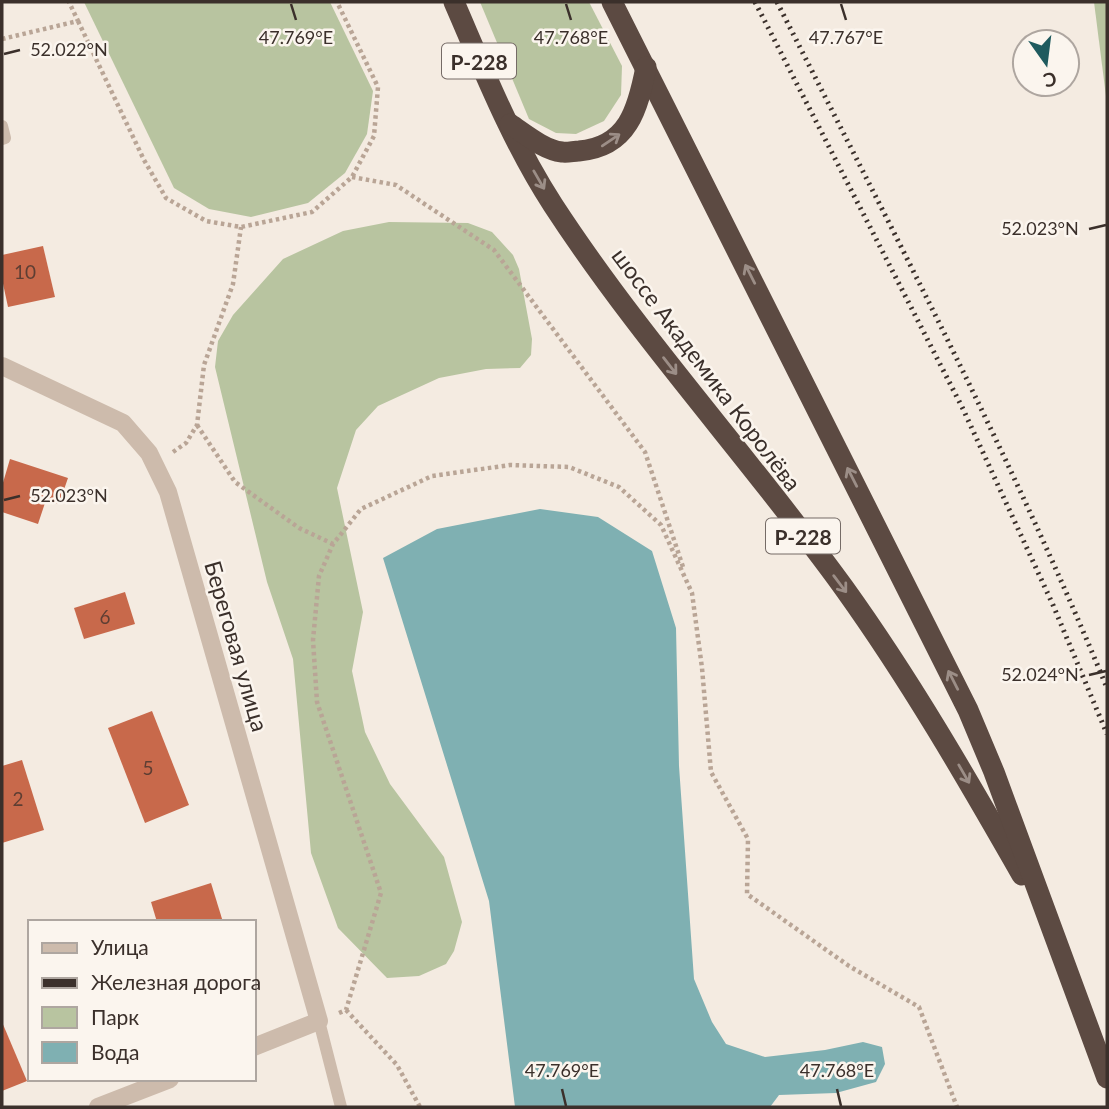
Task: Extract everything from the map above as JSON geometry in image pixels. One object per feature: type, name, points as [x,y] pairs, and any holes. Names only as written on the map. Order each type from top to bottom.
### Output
[{"type":"highway","name":"шоссе Академика Королёва","points":[[454,2],[505,121],[552,204],[624,307],[843,587],[905,678],[951,751],[1028,886],[1069,972]]},
{"type":"highway","name":"шоссе Академика Королёва","points":[[612,2],[968,710],[1107,1078]]},
{"type":"highway","points":[[505,121],[534,141],[562,152],[596,150],[624,131],[639,102],[646,67]]},
{"type":"street","name":"Береговая улица","points":[[2,366],[122,423],[149,453],[155,465],[168,492],[319,1021]]},
{"type":"street","points":[[256,1045],[319,1021]]},
{"type":"street","points":[[98,1107],[165,1081]]},
{"type":"lane","points":[[2,126],[5,138],[2,139]]},
{"type":"lane","points":[[319,1021],[341,1107]]},
{"type":"path","points":[[69,2],[144,160],[166,198],[206,221],[242,227],[312,212],[352,177],[374,136],[378,87],[337,2]]},
{"type":"path","points":[[2,39],[78,21]]},
{"type":"path","points":[[352,177],[396,185],[494,250],[645,452],[691,593],[702,668],[711,772],[748,839],[747,894],[849,966],[919,1007],[957,1107]]},
{"type":"path","points":[[155,465],[186,443],[197,425],[204,365],[233,284],[242,227]]},
{"type":"path","points":[[197,425],[235,482],[299,528],[333,544]]},
{"type":"path","points":[[346,1010],[381,893],[317,702],[313,640],[318,576],[333,544],[361,509],[432,476],[510,465],[569,467],[620,487],[661,525],[691,593]]},
{"type":"path","points":[[319,1021],[346,1010]]},
{"type":"path","points":[[346,1010],[397,1065],[420,1107]]},
{"type":"green space","points":[[84,2],[330,2],[373,91],[367,134],[345,173],[308,203],[251,217],[209,209],[174,188]]},
{"type":"green space","points":[[480,2],[589,2],[622,66],[621,95],[604,121],[576,134],[556,133],[529,119]]},
{"type":"green space","points":[[1094,2],[1107,2],[1107,104]]},
{"type":"green space","points":[[389,222],[468,223],[492,232],[513,255],[519,269],[532,339],[531,355],[520,368],[486,369],[439,378],[378,406],[356,430],[337,488],[363,612],[352,671],[365,732],[390,784],[444,857],[462,922],[454,951],[446,964],[419,976],[387,978],[338,928],[311,853],[293,659],[267,582],[215,367],[218,341],[233,315],[283,259],[343,231]]},
{"type":"water","points":[[540,509],[598,517],[652,551],[676,628],[679,766],[694,979],[712,1022],[726,1044],[765,1057],[825,1050],[863,1042],[882,1047],[885,1064],[876,1082],[836,1093],[779,1095],[770,1107],[515,1107],[489,901],[383,558],[437,529]]},
{"type":"building","points":[[43,246],[55,297],[8,307],[2,279],[2,255]]},
{"type":"building","points":[[10,459],[68,478],[59,504],[46,500],[38,524],[2,512],[2,486]]},
{"type":"building","points":[[125,592],[135,624],[84,639],[74,608]]},
{"type":"building","points":[[152,711],[189,805],[145,823],[108,728]]},
{"type":"building","points":[[22,760],[44,830],[2,843],[2,766]]},
{"type":"building","points":[[211,883],[222,920],[156,920],[151,902]]},
{"type":"building","points":[[2,1022],[27,1081],[2,1091]]},
{"type":"railway","points":[[755,2],[963,409],[1053,605],[1107,734]]},
{"type":"railway","points":[[777,2],[990,427],[1031,513],[1107,688]]}]
